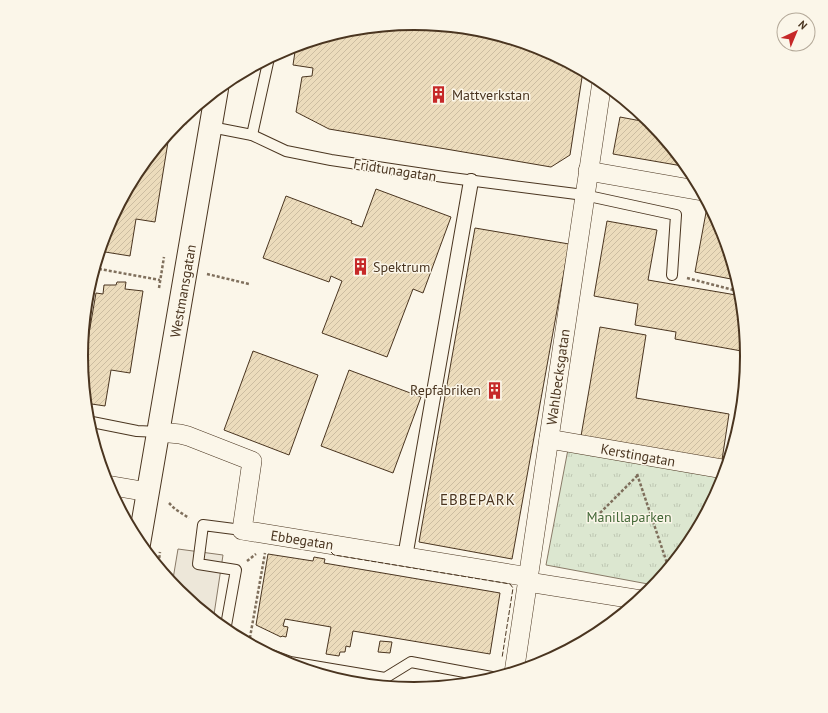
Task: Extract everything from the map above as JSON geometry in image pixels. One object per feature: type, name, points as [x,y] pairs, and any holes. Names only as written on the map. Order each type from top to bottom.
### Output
[{"type":"street","name":"Wahlbecksgatan","points":[[515,667],[601,89]]},
{"type":"street","name":"Westmansgatan","points":[[141,534],[216,96]]},
{"type":"street","points":[[588,171],[696,191]]},
{"type":"street","points":[[405,557],[471,181]]},
{"type":"street","points":[[159,432],[188,436],[252,461],[242,530]]},
{"type":"street","name":"Kerstingatan","points":[[549,439],[720,469]]},
{"type":"street","points":[[114,486],[148,492]]},
{"type":"street","name":"Ebbegatan","points":[[242,530],[529,579],[640,591]]},
{"type":"lane","points":[[252,135],[267,65]]},
{"type":"lane","name":"Fridtunagatan","points":[[211,127],[252,135],[286,151],[331,160],[471,181],[584,195],[676,215],[672,274]]},
{"type":"lane","points":[[95,423],[137,431],[159,432]]},
{"type":"lane","points":[[226,624],[236,570],[198,564],[203,525],[242,530]]},
{"type":"lane","points":[[306,665],[385,678],[411,662],[484,676]]},
{"type":"path","points":[[100,269],[160,280]]},
{"type":"path","points":[[187,270],[249,284]]},
{"type":"path","points":[[672,274],[733,290]]},
{"type":"path","points":[[633,454],[637,476],[667,563]]},
{"type":"path","points":[[600,513],[637,476]]},
{"type":"path","points":[[169,503],[175,509],[203,525]]},
{"type":"path","points":[[236,570],[260,550]]},
{"type":"path","points":[[250,638],[265,552]]},
{"type":"green space","name":"Manillaparken","points":[[569,444],[720,470],[697,520],[673,555],[648,584],[546,565]]},
{"type":"shaded area","points":[[178,549],[223,555],[214,615],[183,587],[173,577]]},
{"type":"building","name":"Mattverkstan","points":[[414,30],[457,33],[478,36],[519,47],[558,64],[582,77],[570,155],[551,167],[329,129],[296,112],[302,77],[312,76],[313,68],[293,65],[295,53],[309,47],[350,36],[393,31]]},
{"type":"building","points":[[620,117],[639,121],[659,141],[678,165],[613,154]]},
{"type":"building","points":[[168,142],[155,222],[136,219],[130,256],[105,252],[112,232],[131,193],[155,158]]},
{"type":"building","name":"Spektrum","points":[[376,189],[451,217],[423,293],[413,289],[387,357],[322,333],[342,281],[331,276],[329,282],[263,258],[286,196],[352,221],[351,223],[362,227]]},
{"type":"building","points":[[706,211],[716,232],[731,279],[695,272]]},
{"type":"building","points":[[607,221],[657,230],[648,280],[734,295],[738,314],[740,351],[675,339],[676,332],[635,325],[638,304],[594,296]]},
{"type":"building","name":"Repfabriken","points":[[475,228],[569,244],[512,559],[419,542]]},
{"type":"building","points":[[117,282],[126,282],[125,289],[143,291],[130,373],[111,370],[105,406],[91,404],[88,378],[88,339],[96,293],[103,294],[104,285],[116,285]]},
{"type":"building","points":[[600,327],[646,335],[636,398],[729,414],[722,460],[581,436]]},
{"type":"building","points":[[253,351],[318,375],[289,455],[224,430]]},
{"type":"building","points":[[349,370],[421,397],[393,473],[321,446]]},
{"type":"building","points":[[268,554],[313,561],[314,557],[325,559],[324,563],[500,593],[490,654],[353,631],[350,647],[346,646],[345,652],[340,652],[339,656],[326,654],[331,627],[285,619],[283,626],[288,627],[286,637],[281,637],[256,625]]},
{"type":"building","points":[[380,641],[392,642],[390,653],[378,652]]},
{"type":"fence","points":[[331,552],[334,555],[510,584],[513,588],[502,658]]},
{"type":"place","name":"Mattverkstan","points":[[439,95]]},
{"type":"place","name":"Spektrum","points":[[360,267]]},
{"type":"place","name":"Repfabriken","points":[[494,390]]},
{"type":"district","name":"EBBEPARK","points":[[478,500]]}]
